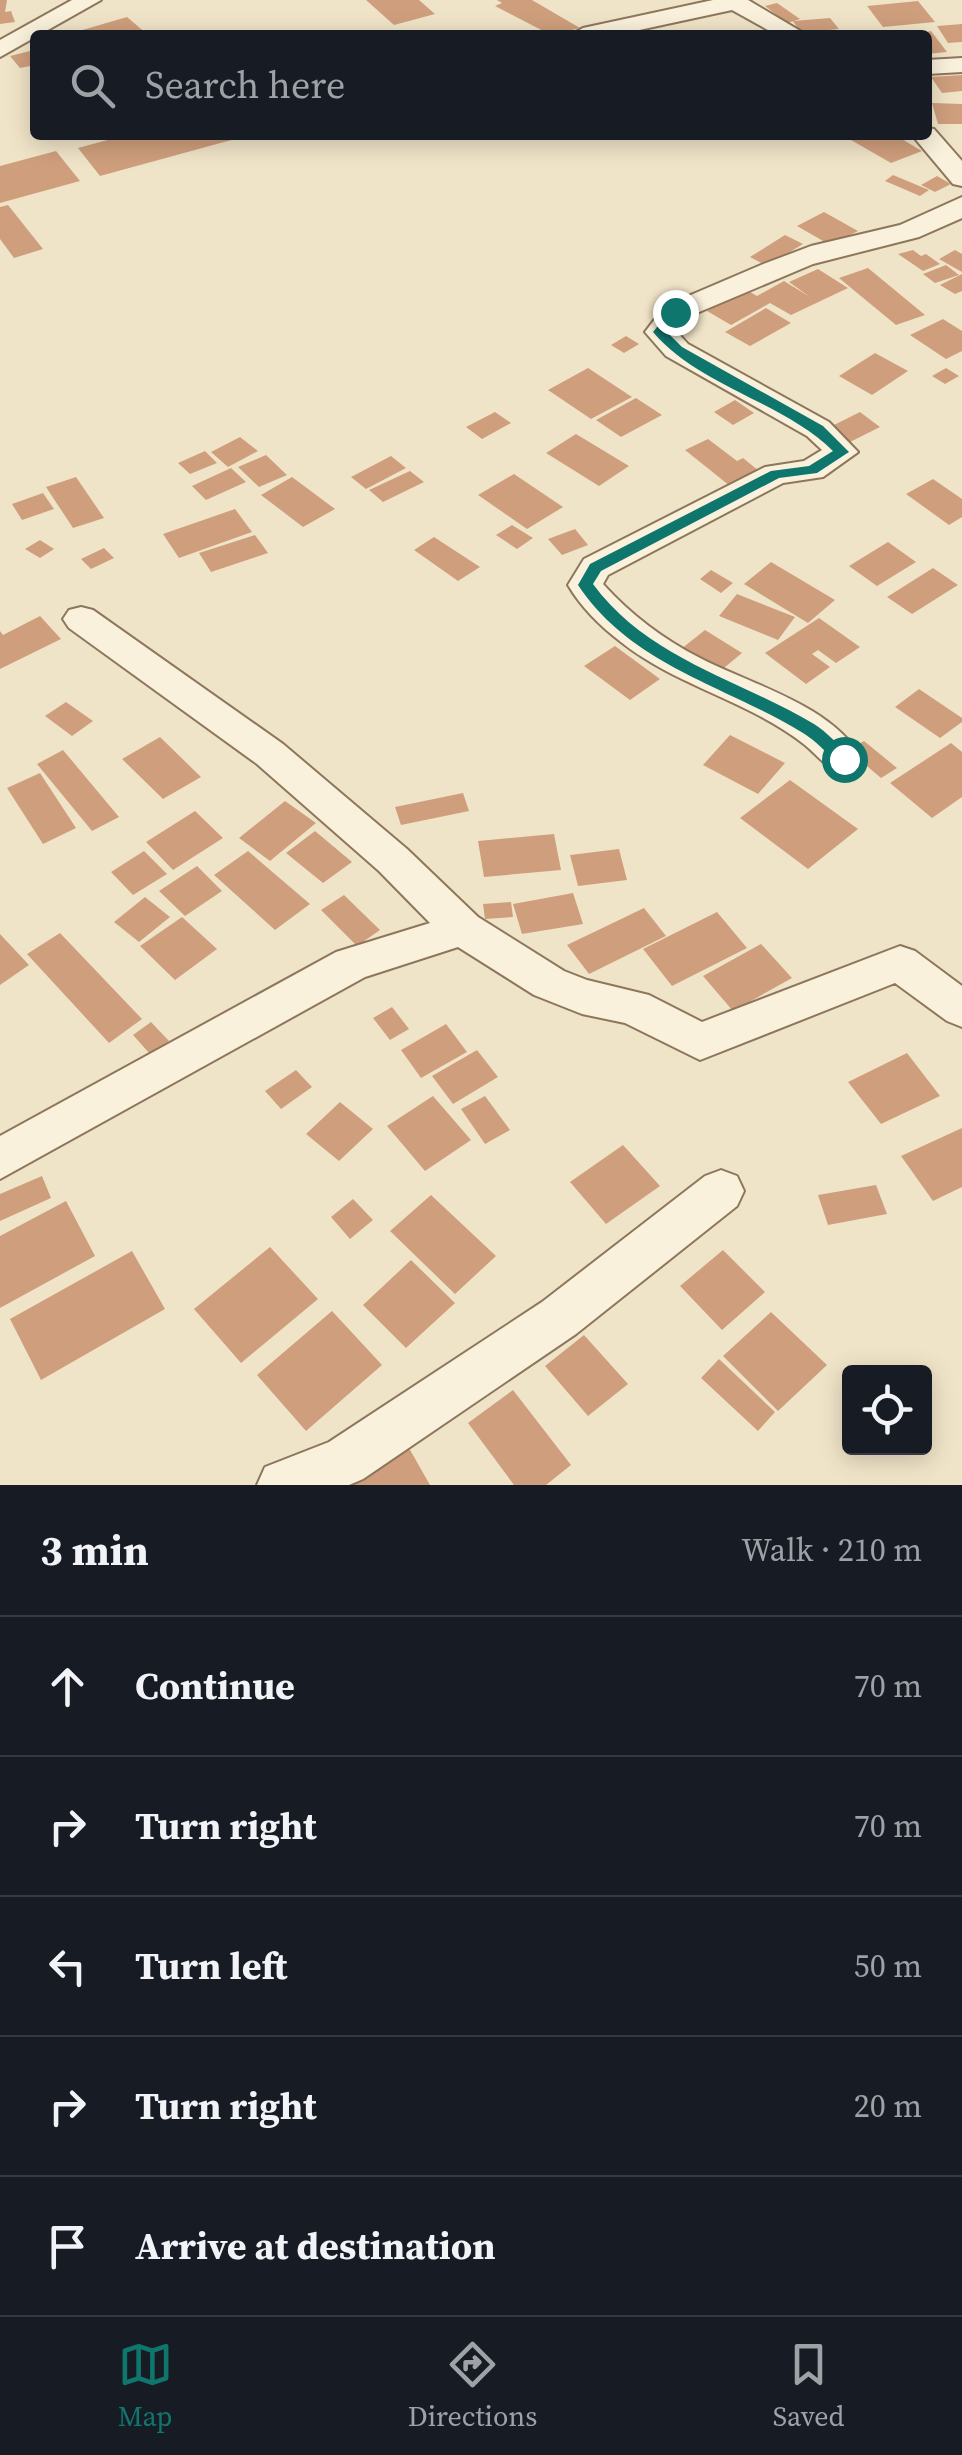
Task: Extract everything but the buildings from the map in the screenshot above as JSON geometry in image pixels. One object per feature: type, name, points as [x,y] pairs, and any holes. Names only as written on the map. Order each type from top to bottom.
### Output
[{"type":"street","points":[[36,30],[89,0]]},
{"type":"street","points":[[604,30],[734,1],[785,30]]},
{"type":"street","points":[[0,50],[30,33]]},
{"type":"street","points":[[932,67],[962,65]]},
{"type":"street","points":[[929,140],[962,178]]},
{"type":"street","points":[[844,759],[810,730],[672,663],[598,602],[585,585],[596,567],[776,474],[812,470],[842,452],[818,429],[677,350],[660,332],[666,320],[675,312],[804,258],[865,239],[908,232],[962,205]]},
{"type":"street","points":[[80,619],[270,754],[393,860],[463,930],[549,983],[582,997],[634,1007],[700,1042],[900,963],[962,1010]]},
{"type":"street","points":[[0,1159],[351,964],[463,930]]},
{"type":"street","points":[[284,1485],[345,1461],[559,1318],[721,1191]]},
{"type":"route","points":[[675,312],[660,332],[677,350],[818,429],[842,452],[812,470],[776,474],[596,567],[585,585],[598,602],[672,663],[810,730],[844,759]]}]
